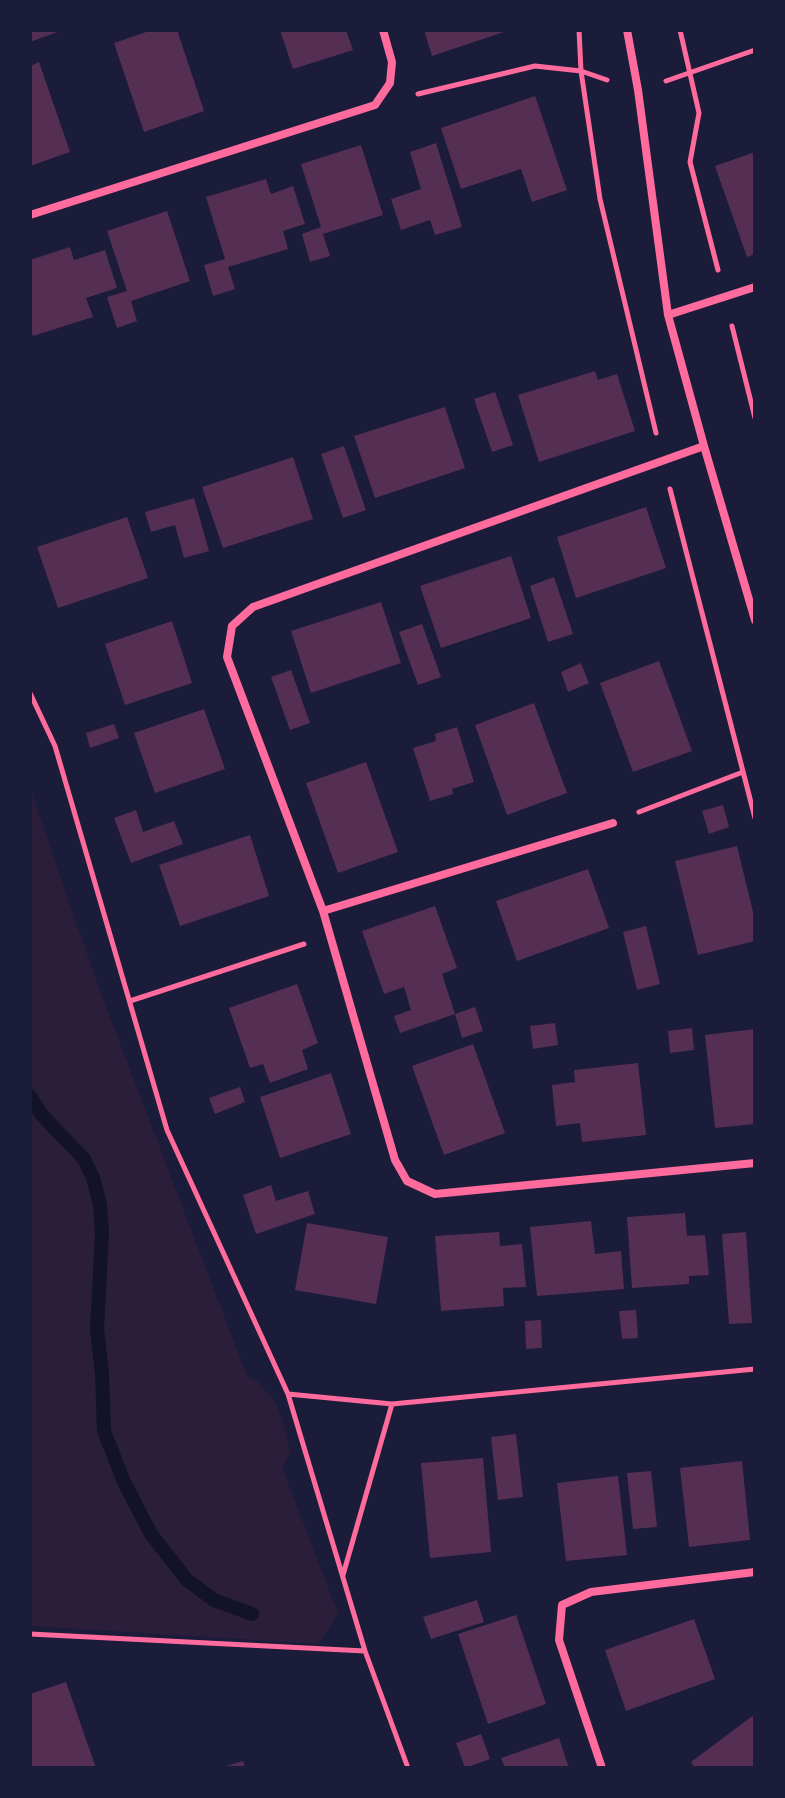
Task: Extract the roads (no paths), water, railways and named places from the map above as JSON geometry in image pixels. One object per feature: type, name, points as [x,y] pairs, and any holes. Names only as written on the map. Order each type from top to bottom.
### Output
[{"type":"street","points":[[30,215],[375,105],[390,83],[392,62],[383,30]]},
{"type":"street","points":[[627,30],[668,315],[755,620]]},
{"type":"street","points":[[668,315],[755,287]]},
{"type":"street","points":[[704,446],[253,607],[232,626],[227,657],[323,911],[395,1160],[407,1181],[435,1194],[755,1163]]},
{"type":"street","points":[[323,911],[613,823]]},
{"type":"street","points":[[602,1768],[559,1640],[562,1605],[591,1592],[755,1572]]},
{"type":"waterway","points":[[30,1096],[41,1114],[84,1159],[100,1204],[102,1234],[97,1329],[104,1431],[124,1482],[151,1534],[187,1580],[214,1600],[252,1614]]}]
